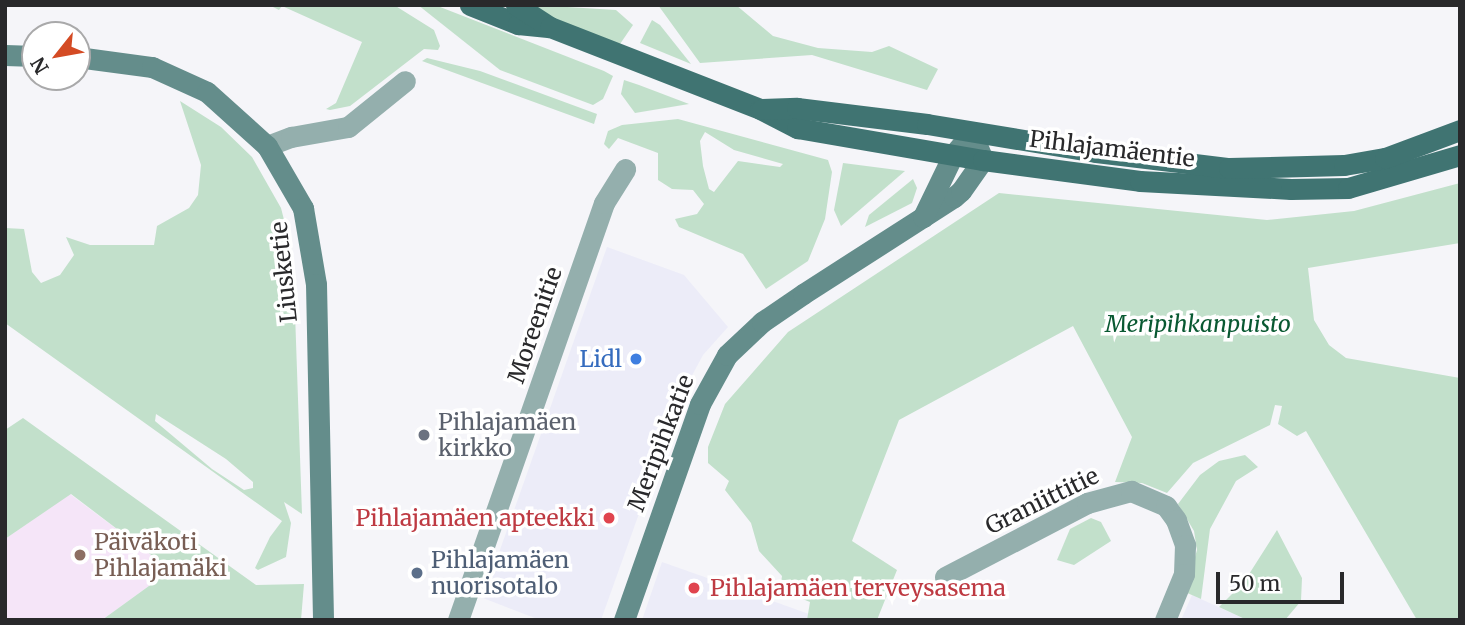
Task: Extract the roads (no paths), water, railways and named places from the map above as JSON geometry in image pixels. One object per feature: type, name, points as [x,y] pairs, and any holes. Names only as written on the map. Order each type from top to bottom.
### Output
[{"type":"main road","name":"Pihlajamäentie","points":[[470,5],[496,8],[518,24],[550,27]]},
{"type":"main road","name":"Pihlajamäentie","points":[[516,5],[550,27],[760,109],[797,128],[983,160],[1140,181],[1291,189],[1348,188],[1460,155]]},
{"type":"main road","name":"Liusketie","points":[[91,58],[129,62],[186,80],[229,109],[267,146],[298,196],[313,248],[323,620]]},
{"type":"main road","name":"Pihlajamäentie","points":[[760,109],[797,108],[1148,159],[1292,168],[1385,158],[1460,131]]},
{"type":"main road","points":[[923,217],[953,155],[972,133],[983,160]]},
{"type":"main road","name":"Meripihkatie","points":[[624,620],[700,404],[727,355],[762,322],[961,191],[983,160]]},
{"type":"street","points":[[267,146],[291,137],[348,127],[405,81]]},
{"type":"street","name":"Moreenitie","points":[[458,620],[604,203],[625,169]]},
{"type":"street","name":"Graniittitie","points":[[945,577],[1087,503],[1131,491],[1166,506],[1185,545],[1184,574],[1165,620]]},
{"type":"place","name":"Lidl","points":[[636,359]]},
{"type":"place","name":"Pihlajamäen kirkko","points":[[424,435]]},
{"type":"place","name":"Pihlajamäen apteekki","points":[[609,518]]},
{"type":"place","name":"Päiväkoti Pihlajamäki","points":[[80,555]]},
{"type":"place","name":"Pihlajamäen nuorisotalo","points":[[417,573]]},
{"type":"place","name":"Pihlajamäen terveysasema","points":[[694,588]]},
{"type":"park label","name":"Meripihkanpuisto","points":[[1198,324]]}]
